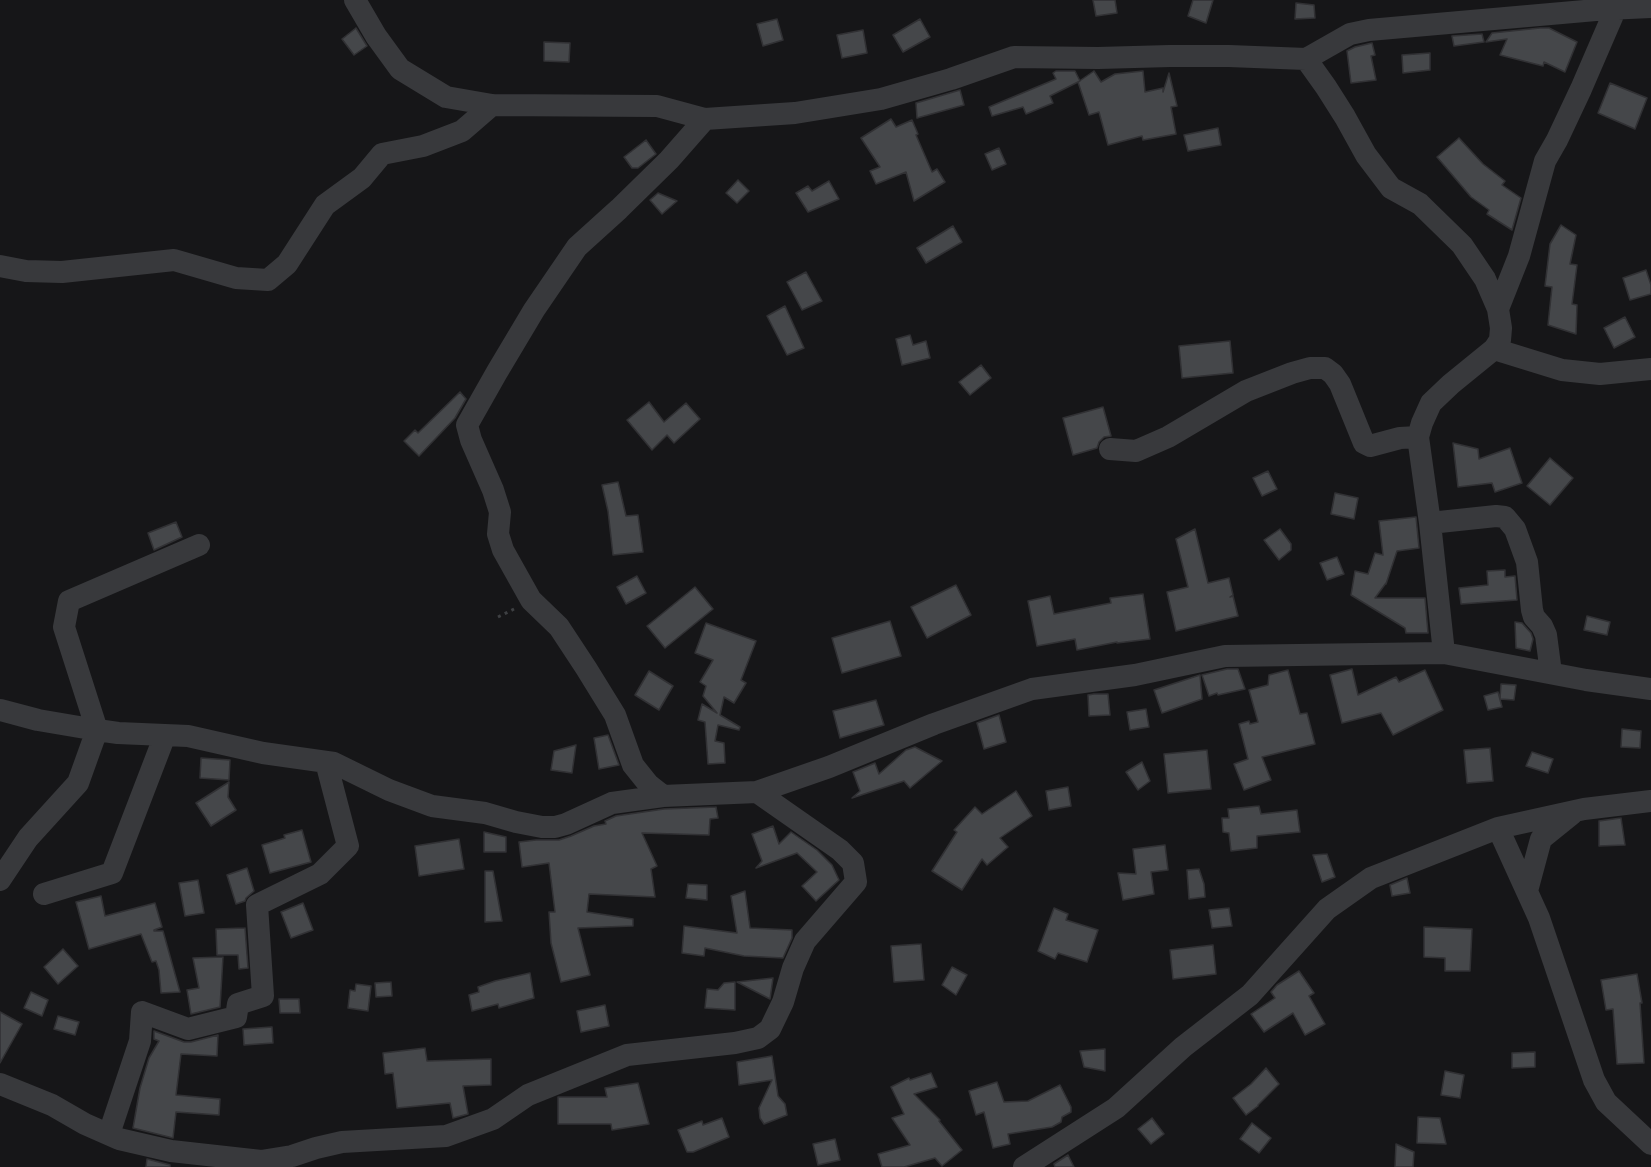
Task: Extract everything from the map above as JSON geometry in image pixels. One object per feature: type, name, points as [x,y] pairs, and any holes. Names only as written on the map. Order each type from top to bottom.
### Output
[{"type":"street","points":[[355,0],[376,36],[400,69],[446,97],[492,105],[657,106],[705,119],[795,113],[881,99],[951,79],[1014,57],[1229,56],[1306,59],[1350,34],[1369,30],[1651,6]]},
{"type":"street","points":[[1498,309],[1519,256],[1545,160],[1581,89],[1616,8]]},
{"type":"street","points":[[1306,59],[1345,117],[1366,155],[1391,188],[1420,204],[1462,245],[1485,279],[1498,309],[1500,340],[1494,349],[1431,403],[1418,436],[1444,653]]},
{"type":"street","points":[[0,266],[26,271],[62,272],[174,260],[236,278],[268,279],[287,264],[325,205],[362,178],[382,154],[423,146],[462,131],[492,105]]},
{"type":"street","points":[[663,796],[649,785],[633,765],[615,715],[559,627],[531,600],[503,550],[498,534],[500,512],[467,425],[502,363],[577,247],[669,160],[705,119]]},
{"type":"street","points":[[1494,349],[1562,370],[1600,374],[1651,369]]},
{"type":"street","points":[[1110,449],[1136,451],[1168,437],[1246,391],[1310,368],[1325,368],[1333,374],[1340,384],[1364,443],[1370,446],[1418,436]]},
{"type":"street","points":[[1430,523],[1496,516],[1505,517],[1515,528],[1527,562],[1534,617],[1546,635],[1551,674]]},
{"type":"street","points":[[0,880],[28,838],[78,783],[97,730],[64,627],[69,601],[199,545]]},
{"type":"street","points":[[0,710],[38,720],[97,730],[188,736],[263,753],[334,763],[389,790],[432,806],[485,813],[542,827],[555,827],[612,803],[663,796],[757,792],[829,767],[934,724],[1032,688],[1136,675],[1225,656],[1444,653],[1551,674],[1651,689]]},
{"type":"street","points":[[44,894],[112,873],[165,735]]},
{"type":"street","points":[[109,1134],[141,1041],[142,1012],[188,1029],[236,1017],[238,1004],[263,996],[257,905],[320,874],[348,846],[326,762]]},
{"type":"street","points":[[0,1084],[52,1105],[85,1124],[118,1138],[171,1151],[261,1161],[292,1156],[342,1142],[446,1136],[493,1119],[528,1095],[627,1055],[758,1038],[770,1029],[783,1002],[793,968],[805,941],[856,882],[853,863],[840,850],[757,792]]},
{"type":"street","points":[[1024,1167],[1116,1108],[1183,1047],[1250,995],[1326,909],[1371,878],[1498,828],[1575,811],[1651,801]]},
{"type":"street","points":[[1527,891],[1541,839],[1575,811]]},
{"type":"street","points":[[1498,828],[1539,918],[1594,1080],[1606,1102],[1651,1144]]},
{"type":"building","points":[[1093,0],[1115,0],[1117,13],[1096,16]]},
{"type":"building","points":[[1193,0],[1213,0],[1206,23],[1188,16]]},
{"type":"building","points":[[1296,3],[1314,5],[1315,18],[1295,19]]},
{"type":"building","points":[[777,19],[783,40],[763,46],[757,24]]},
{"type":"building","points":[[920,19],[930,37],[903,52],[893,35]]},
{"type":"building","points":[[356,28],[367,46],[354,55],[342,39]]},
{"type":"building","points":[[1549,28],[1577,42],[1565,72],[1544,62],[1543,66],[1500,55],[1507,39],[1486,42],[1492,33]]},
{"type":"building","points":[[863,30],[867,53],[842,58],[837,35]]},
{"type":"building","points":[[1482,34],[1484,42],[1454,46],[1452,36]]},
{"type":"building","points":[[544,42],[570,43],[569,62],[544,61]]},
{"type":"building","points":[[1372,43],[1375,55],[1371,56],[1376,80],[1351,83],[1347,51]]},
{"type":"building","points":[[1430,53],[1430,70],[1403,73],[1402,55]]},
{"type":"building","points":[[1075,71],[1080,81],[1050,96],[1053,103],[1026,114],[1023,107],[992,116],[989,107],[1056,79],[1053,73]]},
{"type":"building","points":[[1094,71],[1101,82],[1115,74],[1143,71],[1145,92],[1163,88],[1163,92],[1169,73],[1177,106],[1171,107],[1176,134],[1143,140],[1142,136],[1108,145],[1099,112],[1089,115],[1078,82]]},
{"type":"building","points":[[1610,83],[1647,98],[1635,129],[1598,113]]},
{"type":"building","points":[[960,90],[964,105],[917,118],[916,103]]},
{"type":"building","points":[[891,119],[896,127],[912,120],[932,172],[937,169],[945,182],[914,201],[906,172],[876,184],[870,171],[880,167],[861,138]]},
{"type":"building","points":[[1218,128],[1221,145],[1188,151],[1184,135]]},
{"type":"building","points":[[1459,138],[1483,164],[1505,181],[1502,185],[1521,198],[1512,230],[1487,214],[1489,210],[1471,197],[1437,157]]},
{"type":"building","points":[[646,140],[656,154],[638,168],[632,168],[624,157]]},
{"type":"building","points":[[999,148],[1006,164],[992,170],[985,154]]},
{"type":"building","points":[[738,180],[749,191],[737,203],[726,193]]},
{"type":"building","points":[[829,181],[839,199],[808,212],[796,193],[808,186],[812,191]]},
{"type":"building","points":[[658,193],[677,201],[662,214],[650,200]]},
{"type":"building","points":[[1561,225],[1576,235],[1570,264],[1577,265],[1572,304],[1577,305],[1576,334],[1548,325],[1552,287],[1545,286],[1550,244]]},
{"type":"building","points":[[953,226],[962,242],[926,263],[917,248]]},
{"type":"building","points":[[1646,270],[1651,285],[1651,294],[1630,300],[1623,278]]},
{"type":"building","points":[[806,272],[822,301],[802,310],[787,282]]},
{"type":"building","points":[[785,306],[804,348],[787,355],[767,316]]},
{"type":"building","points":[[1625,317],[1635,337],[1614,348],[1604,328]]},
{"type":"building","points":[[910,335],[913,345],[926,341],[930,358],[902,365],[896,339]]},
{"type":"building","points":[[1230,341],[1233,373],[1182,378],[1179,346]]},
{"type":"building","points":[[981,365],[991,378],[970,395],[959,382]]},
{"type":"building","points":[[460,392],[466,399],[455,418],[419,456],[404,441],[415,430],[418,433]]},
{"type":"building","points":[[649,402],[664,422],[686,403],[700,419],[674,443],[667,435],[652,450],[627,420]]},
{"type":"building","points":[[1103,407],[1111,436],[1104,437],[1097,448],[1073,455],[1063,418]]},
{"type":"building","points":[[1453,443],[1478,449],[1479,459],[1510,448],[1522,483],[1495,492],[1492,483],[1458,487]]},
{"type":"building","points":[[1550,458],[1573,478],[1550,505],[1527,486]]},
{"type":"building","points":[[1268,471],[1277,489],[1262,496],[1253,478]]},
{"type":"building","points":[[618,482],[626,516],[638,515],[643,552],[613,555],[608,511],[602,485]]},
{"type":"building","points":[[1335,493],[1358,498],[1354,519],[1331,514]]},
{"type":"building","points":[[1416,517],[1419,548],[1397,551],[1386,584],[1375,598],[1425,598],[1428,633],[1406,633],[1405,628],[1351,595],[1355,571],[1368,574],[1375,553],[1383,555],[1379,521]]},
{"type":"building","points":[[176,522],[182,537],[154,550],[148,533]]},
{"type":"building","points":[[1195,529],[1208,583],[1229,578],[1233,595],[1230,597],[1233,596],[1238,616],[1176,631],[1167,592],[1188,587],[1176,539]]},
{"type":"building","points":[[1280,529],[1291,544],[1291,550],[1279,560],[1264,540]]},
{"type":"building","points":[[1337,557],[1344,574],[1327,580],[1320,563]]},
{"type":"building","points":[[1505,570],[1505,577],[1515,576],[1517,600],[1461,604],[1459,588],[1488,585],[1487,571]]},
{"type":"building","points":[[637,576],[646,593],[626,604],[617,587]]},
{"type":"building","points":[[956,585],[971,615],[927,638],[911,607]]},
{"type":"building","points":[[695,587],[713,609],[665,648],[647,626]]},
{"type":"building","points":[[1143,594],[1150,639],[1117,642],[1077,650],[1075,639],[1037,646],[1028,601],[1050,596],[1054,614],[1111,603],[1110,598]]},
{"type":"building","points":[[1587,616],[1610,622],[1607,635],[1584,630]]},
{"type":"building","points":[[890,621],[901,656],[842,673],[832,638]]},
{"type":"building","points":[[1515,622],[1522,623],[1531,633],[1533,639],[1530,651],[1516,648]]},
{"type":"building","points":[[706,623],[756,641],[741,680],[746,683],[734,703],[724,697],[720,715],[740,727],[739,730],[718,725],[715,741],[724,743],[725,763],[708,764],[705,722],[698,720],[702,704],[717,713],[703,696],[706,686],[700,682],[713,660],[695,653]]},
{"type":"building","points":[[1227,669],[1238,669],[1245,689],[1209,696],[1202,675]]},
{"type":"building","points":[[1352,669],[1358,695],[1396,677],[1399,682],[1425,670],[1443,710],[1393,735],[1381,713],[1342,723],[1330,675]]},
{"type":"building","points":[[1288,670],[1300,714],[1307,713],[1315,744],[1262,757],[1271,780],[1244,790],[1234,764],[1248,759],[1239,724],[1249,721],[1250,724],[1258,722],[1249,690],[1268,685],[1269,675]]},
{"type":"building","points":[[649,671],[673,686],[659,710],[635,695]]},
{"type":"building","points":[[1200,675],[1202,699],[1162,713],[1154,690]]},
{"type":"building","points":[[1501,684],[1516,685],[1514,700],[1500,699]]},
{"type":"building","points":[[1498,692],[1502,707],[1488,710],[1484,696]]},
{"type":"building","points":[[1108,694],[1110,715],[1089,716],[1088,695]]},
{"type":"building","points":[[876,700],[884,725],[840,738],[833,711]]},
{"type":"building","points":[[1146,709],[1149,727],[1130,730],[1127,712]]},
{"type":"building","points":[[999,715],[1006,742],[984,749],[977,723]]},
{"type":"building","points":[[1622,729],[1641,731],[1640,748],[1621,747]]},
{"type":"building","points":[[608,735],[619,765],[599,769],[594,738]]},
{"type":"building","points":[[576,745],[572,773],[551,770],[554,751]]},
{"type":"building","points":[[915,747],[942,761],[910,788],[904,781],[852,798],[860,791],[853,772],[875,763],[879,774],[906,750]]},
{"type":"building","points":[[1490,748],[1493,781],[1467,783],[1464,750]]},
{"type":"building","points":[[1207,750],[1211,789],[1168,793],[1164,754]]},
{"type":"building","points":[[1532,752],[1553,759],[1548,773],[1526,766]]},
{"type":"building","points":[[201,758],[230,760],[229,780],[200,778]]},
{"type":"building","points":[[1142,762],[1150,781],[1138,790],[1126,772]]},
{"type":"building","points":[[229,782],[228,797],[236,810],[211,826],[196,803]]},
{"type":"building","points":[[1068,787],[1071,806],[1049,810],[1046,791]]},
{"type":"building","points":[[1016,791],[1032,816],[1000,838],[1008,847],[987,865],[982,859],[962,890],[932,871],[957,832],[954,830],[975,807],[982,814]]},
{"type":"building","points":[[1259,806],[1261,814],[1297,810],[1300,832],[1257,836],[1257,848],[1231,851],[1229,833],[1223,832],[1222,818],[1229,818],[1228,809]]},
{"type":"building","points":[[716,807],[718,818],[710,819],[709,835],[642,833],[657,866],[651,869],[655,897],[589,894],[587,912],[633,919],[633,926],[578,928],[590,975],[561,982],[551,943],[549,912],[555,912],[549,863],[522,867],[519,842],[559,840],[594,826],[606,824],[605,821],[616,816],[664,809]]},
{"type":"building","points":[[1621,818],[1625,845],[1599,846],[1599,821]]},
{"type":"building","points":[[773,826],[779,844],[791,832],[817,850],[832,865],[839,880],[816,901],[802,886],[817,872],[797,853],[756,868],[762,861],[752,834]]},
{"type":"building","points":[[302,830],[311,862],[270,873],[262,845]]},
{"type":"building","points":[[484,832],[506,837],[506,852],[484,852]]},
{"type":"building","points":[[459,839],[464,869],[419,876],[415,846]]},
{"type":"building","points":[[1165,845],[1168,870],[1151,872],[1154,894],[1123,900],[1118,873],[1136,874],[1133,849]]},
{"type":"building","points":[[1327,854],[1335,877],[1322,882],[1313,855]]},
{"type":"building","points":[[247,868],[254,891],[245,901],[236,904],[227,875]]},
{"type":"building","points":[[1199,869],[1205,897],[1189,899],[1187,870]]},
{"type":"building","points":[[485,871],[493,871],[502,921],[485,922]]},
{"type":"building","points":[[1407,878],[1410,893],[1392,896],[1390,885]]},
{"type":"building","points":[[198,880],[204,913],[185,916],[179,883]]},
{"type":"building","points":[[688,884],[707,885],[707,900],[686,898]]},
{"type":"building","points":[[745,891],[750,928],[792,930],[792,938],[783,958],[744,956],[705,948],[704,956],[682,953],[684,926],[737,933],[731,896]]},
{"type":"building","points":[[101,896],[105,916],[155,903],[162,927],[154,931],[163,931],[180,992],[161,993],[156,961],[152,962],[141,934],[89,949],[76,902]]},
{"type":"building","points":[[303,903],[313,930],[291,938],[281,912]]},
{"type":"building","points":[[1054,908],[1068,914],[1066,920],[1098,930],[1087,962],[1058,953],[1055,959],[1038,951]]},
{"type":"building","points":[[1229,908],[1232,926],[1212,928],[1209,910]]},
{"type":"building","points":[[1424,927],[1472,929],[1470,971],[1445,971],[1445,958],[1424,957]]},
{"type":"building","points":[[245,928],[248,968],[239,969],[238,955],[217,955],[216,929]]},
{"type":"building","points":[[921,944],[924,980],[894,982],[891,946]]},
{"type":"building","points":[[1213,945],[1216,974],[1173,979],[1170,950]]},
{"type":"building","points":[[63,949],[78,966],[58,984],[44,967]]},
{"type":"building","points":[[223,957],[220,1007],[191,1014],[187,990],[199,988],[193,958]]},
{"type":"building","points":[[952,967],[967,975],[956,995],[942,985]]},
{"type":"building","points":[[1299,971],[1314,993],[1309,996],[1325,1024],[1305,1035],[1293,1013],[1264,1032],[1251,1014],[1275,998],[1271,992],[1277,985]]},
{"type":"building","points":[[530,973],[534,998],[499,1008],[498,1004],[472,1011],[469,995],[479,992],[478,987]]},
{"type":"building","points":[[1637,974],[1642,1003],[1640,1003],[1644,1063],[1617,1064],[1613,1009],[1606,1010],[1601,980]]},
{"type":"building","points":[[773,978],[770,999],[737,982]]},
{"type":"building","points":[[391,982],[392,996],[376,997],[375,983]]},
{"type":"building","points":[[735,982],[735,1010],[705,1008],[707,989],[718,990],[724,983]]},
{"type":"building","points":[[356,984],[371,986],[368,1011],[348,1008],[350,990],[355,991]]},
{"type":"building","points":[[31,992],[48,1000],[42,1016],[24,1008]]},
{"type":"building","points":[[279,999],[299,999],[300,1013],[280,1013]]},
{"type":"building","points":[[605,1005],[609,1026],[581,1032],[577,1011]]},
{"type":"building","points":[[0,1012],[22,1024],[0,1063]]},
{"type":"building","points":[[58,1016],[79,1022],[75,1035],[54,1029]]},
{"type":"building","points":[[272,1027],[273,1043],[244,1045],[243,1029]]},
{"type":"building","points":[[154,1031],[184,1042],[218,1035],[217,1056],[181,1054],[176,1095],[220,1099],[219,1115],[176,1112],[173,1138],[133,1128],[140,1088],[149,1058],[159,1041],[154,1039]]},
{"type":"building","points":[[425,1048],[427,1061],[491,1059],[491,1085],[463,1086],[468,1114],[453,1118],[450,1103],[397,1108],[393,1073],[385,1074],[383,1053]]},
{"type":"building","points":[[1105,1049],[1105,1071],[1084,1067],[1080,1051]]},
{"type":"building","points":[[1535,1052],[1535,1067],[1512,1068],[1512,1053]]},
{"type":"building","points":[[772,1056],[778,1096],[785,1104],[787,1115],[764,1124],[760,1118],[759,1108],[772,1080],[739,1085],[737,1062]]},
{"type":"building","points":[[1266,1068],[1279,1084],[1246,1115],[1233,1098]]},
{"type":"building","points":[[1445,1071],[1464,1075],[1460,1098],[1441,1095]]},
{"type":"building","points":[[931,1073],[937,1087],[914,1094],[940,1120],[962,1150],[942,1166],[935,1158],[904,1167],[882,1167],[878,1154],[910,1145],[892,1118],[904,1114],[891,1087],[909,1078],[910,1080]]},
{"type":"building","points":[[997,1082],[1004,1102],[1028,1101],[1060,1085],[1071,1107],[1071,1112],[1052,1127],[1008,1134],[1010,1144],[993,1148],[984,1112],[976,1115],[969,1091]]},
{"type":"building","points":[[638,1083],[649,1124],[612,1130],[611,1124],[558,1124],[558,1097],[607,1097],[605,1088]]},
{"type":"building","points":[[1418,1117],[1440,1118],[1446,1144],[1417,1143]]},
{"type":"building","points":[[722,1118],[729,1137],[693,1152],[687,1152],[678,1130],[702,1121],[703,1125]]},
{"type":"building","points":[[1152,1118],[1164,1134],[1151,1144],[1138,1129]]},
{"type":"building","points":[[1252,1123],[1271,1138],[1259,1153],[1240,1139]]},
{"type":"building","points":[[835,1139],[840,1160],[818,1165],[813,1144]]},
{"type":"building","points":[[1396,1144],[1414,1152],[1413,1167],[1395,1167]]},
{"type":"building","points":[[1068,1155],[1074,1167],[1055,1167],[1054,1164]]},
{"type":"building","points":[[147,1159],[170,1165],[170,1167],[146,1167]]}]
